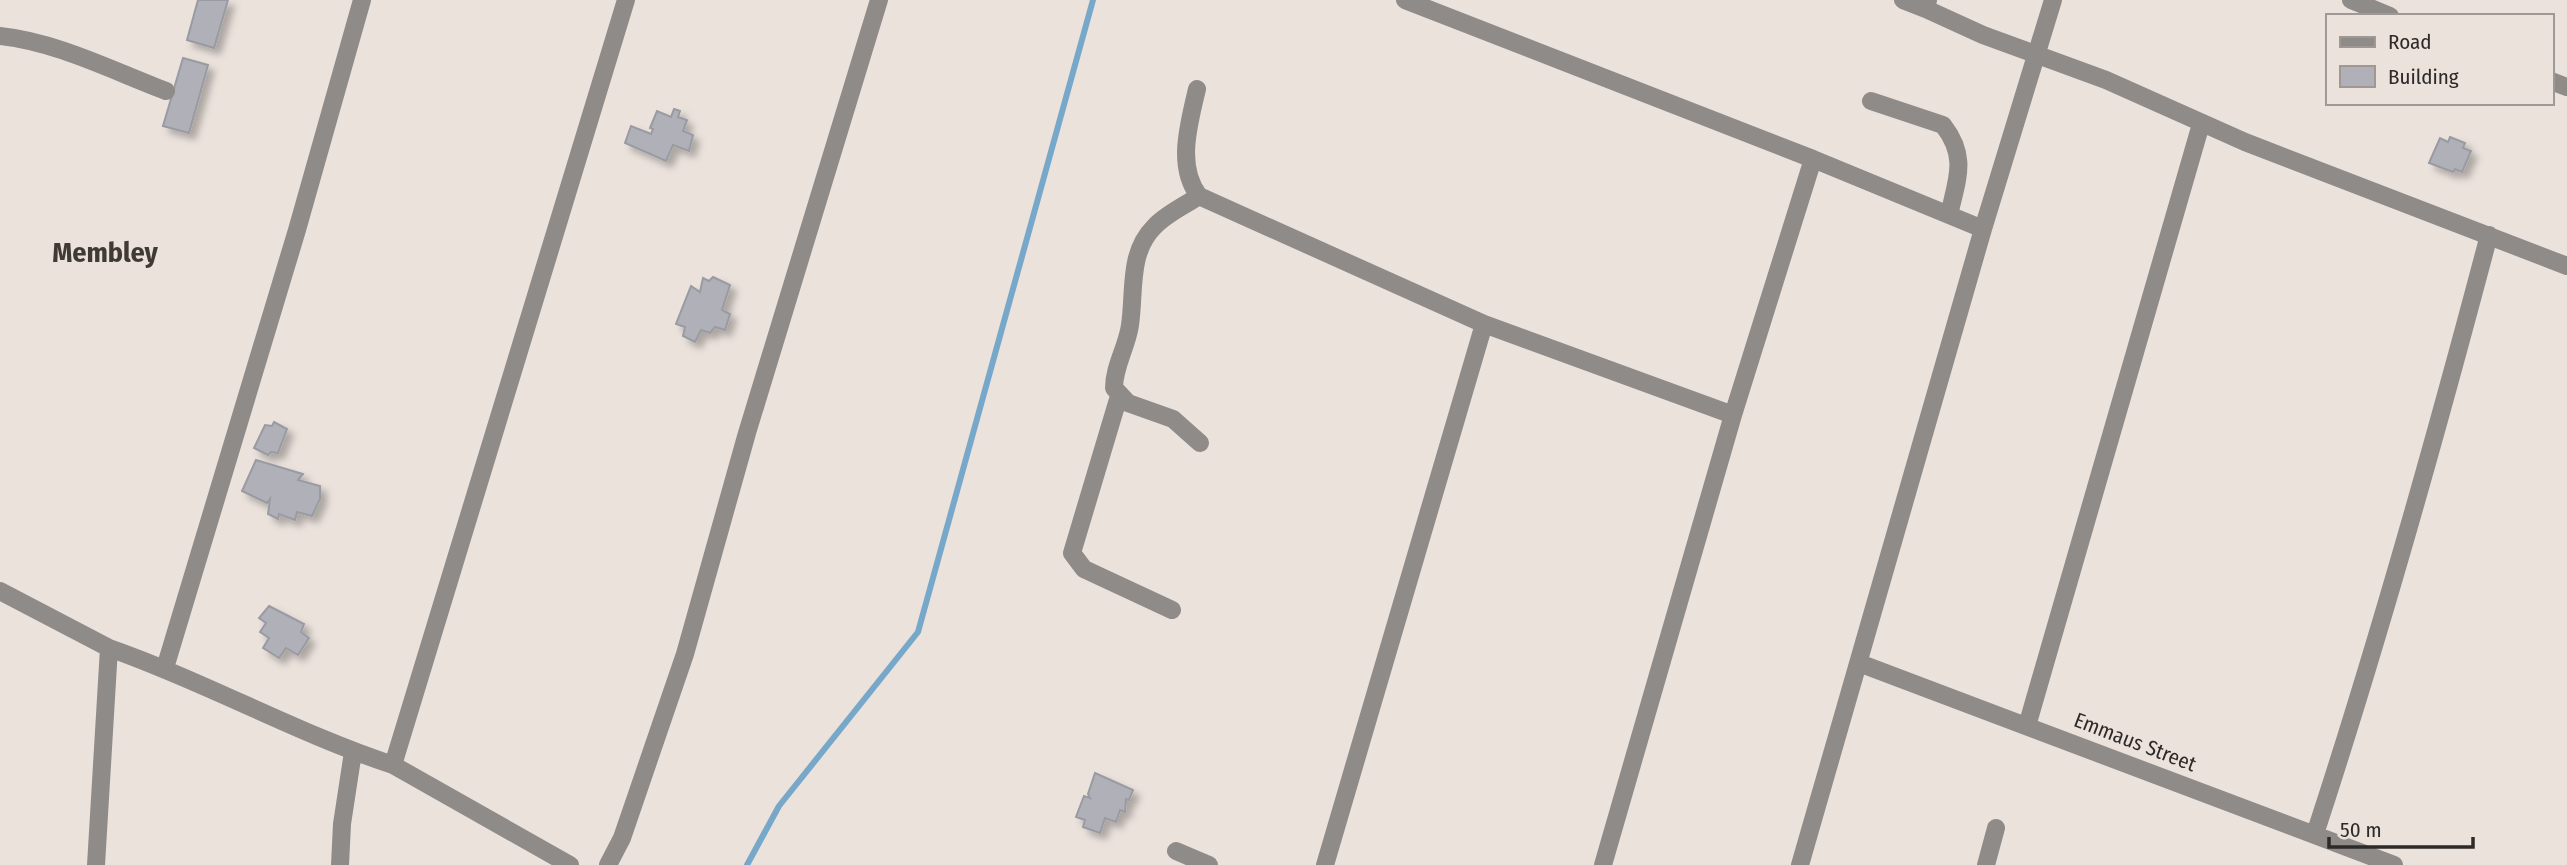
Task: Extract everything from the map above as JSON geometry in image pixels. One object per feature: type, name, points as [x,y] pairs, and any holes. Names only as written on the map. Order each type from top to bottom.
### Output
[{"type":"street","points":[[165,667],[298,230],[362,0]]},
{"type":"street","points":[[393,765],[626,0]]},
{"type":"street","points":[[608,865],[622,838],[685,654],[751,421],[879,0]]},
{"type":"street","points":[[1405,0],[1813,159],[1983,229]]},
{"type":"street","points":[[1903,0],[1927,5],[2036,54],[2106,80],[2201,124],[2567,266]]},
{"type":"street","points":[[1800,865],[1983,229],[2053,0]]},
{"type":"street","points":[[2351,0],[2385,14]]},
{"type":"street","points":[[0,36],[20,38],[63,52],[166,91]]},
{"type":"street","points":[[1197,89],[1189,125],[1186,172],[1199,196],[1484,324],[1733,415]]},
{"type":"street","points":[[1871,101],[1944,125],[1951,135],[1957,147],[1960,164],[1949,215]]},
{"type":"street","points":[[2027,726],[2201,124]]},
{"type":"street","points":[[1603,865],[1733,415],[1813,159]]},
{"type":"street","points":[[1199,196],[1165,217],[1143,240],[1135,267],[1130,324],[1114,378],[1114,388],[1128,403],[1173,419],[1200,443]]},
{"type":"street","points":[[2315,834],[2359,699],[2446,396],[2488,235]]},
{"type":"street","points":[[1325,865],[1484,324]]},
{"type":"street","points":[[1119,396],[1072,553],[1084,569],[1172,610]]},
{"type":"street","points":[[0,591],[109,648],[165,667],[353,751],[393,765],[570,865]]},
{"type":"street","points":[[96,865],[109,648]]},
{"type":"street","name":"Emmaus Street","points":[[1859,663],[2394,865]]},
{"type":"street","points":[[340,865],[342,824],[353,751]]},
{"type":"street","points":[[1986,865],[1996,828]]},
{"type":"street","points":[[1176,851],[1209,865]]},
{"type":"building","points":[[198,0],[228,0],[214,48],[187,40]]},
{"type":"building","points":[[183,58],[208,65],[189,133],[163,126]]},
{"type":"building","points":[[674,109],[680,111],[678,117],[687,120],[683,131],[693,135],[689,151],[673,145],[666,161],[625,143],[631,126],[651,134],[653,129],[650,128],[657,111],[671,117]]},
{"type":"building","points":[[2450,137],[2465,143],[2463,148],[2471,151],[2462,172],[2455,169],[2453,172],[2429,163],[2440,138],[2448,142]]},
{"type":"building","points":[[713,277],[730,285],[722,310],[730,314],[725,330],[715,327],[710,333],[701,330],[695,342],[683,336],[685,327],[676,324],[691,286],[700,292],[703,278],[709,281]]},
{"type":"building","points":[[274,422],[287,429],[278,453],[271,452],[268,455],[254,448],[265,425],[272,426]]},
{"type":"building","points":[[256,460],[303,474],[298,480],[320,486],[320,499],[312,516],[297,512],[295,520],[279,514],[278,519],[268,514],[270,499],[267,503],[242,491]]},
{"type":"building","points":[[269,606],[304,624],[301,632],[309,638],[298,655],[286,648],[279,658],[263,648],[269,638],[260,632],[266,623],[259,618]]},
{"type":"building","points":[[1095,773],[1133,790],[1129,800],[1126,799],[1125,812],[1120,810],[1116,822],[1105,818],[1100,833],[1083,827],[1085,820],[1076,817],[1084,796],[1090,798],[1088,794]]},
{"type":"waterway","points":[[747,865],[779,806],[918,632],[1093,0]]},
{"type":"district","name":"Membley","points":[[105,252]]}]
